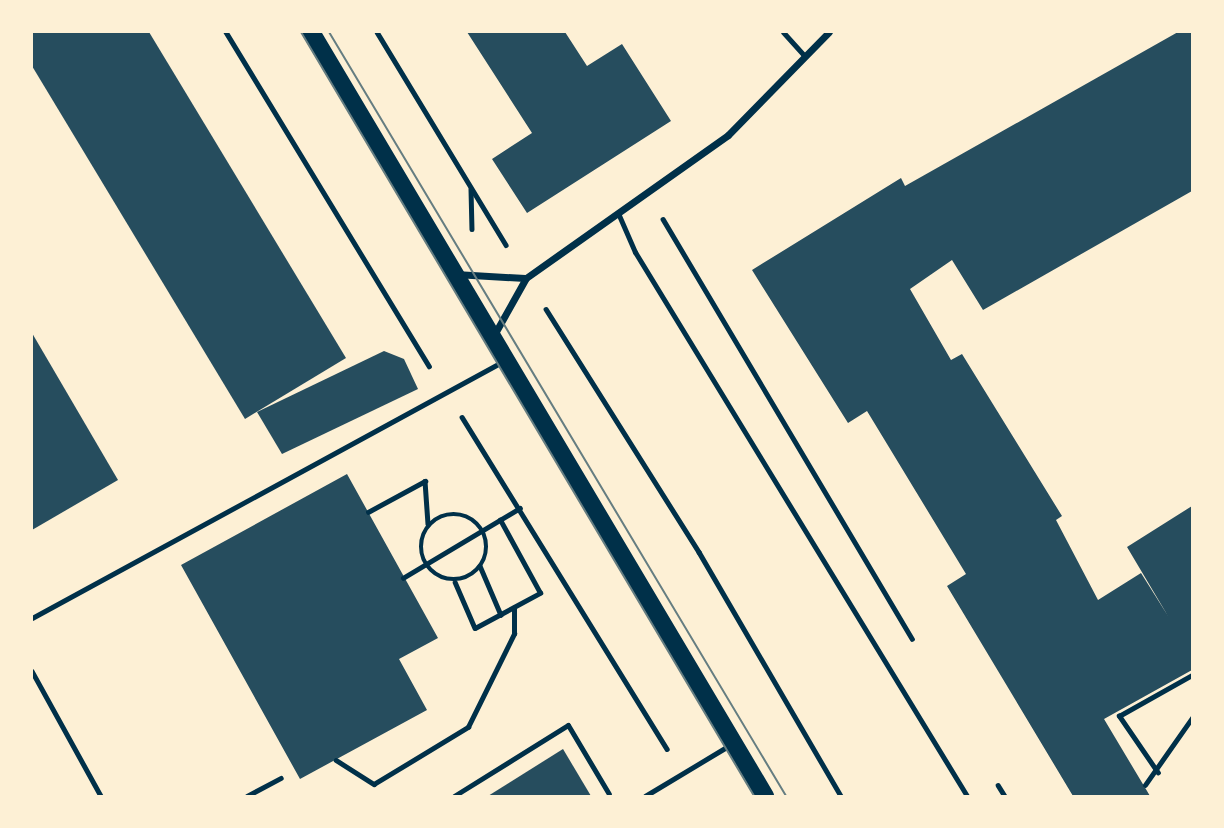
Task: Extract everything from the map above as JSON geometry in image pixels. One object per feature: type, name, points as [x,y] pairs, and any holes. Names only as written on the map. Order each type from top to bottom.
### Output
[{"type":"main road","points":[[311,32],[765,796]]},
{"type":"street","points":[[493,338],[526,278],[729,135],[829,32]]},
{"type":"street","points":[[454,274],[526,278]]},
{"type":"lane","points":[[783,32],[804,55]]},
{"type":"lane","points":[[618,213],[635,252],[967,796]]},
{"type":"lane","points":[[32,618],[506,360]]},
{"type":"lane","points":[[454,796],[568,725],[609,794]]},
{"type":"lane","points":[[645,796],[733,743]]},
{"type":"path","points":[[377,32],[526,278],[699,552],[841,796]]},
{"type":"path","points":[[647,192],[914,642]]},
{"type":"path","points":[[368,512],[425,481],[428,524],[420,545],[426,564],[455,582],[475,628],[540,593],[500,520]]},
{"type":"path","points":[[403,578],[520,508]]},
{"type":"path","points":[[428,524],[449,513],[471,515],[484,529],[486,555],[480,566],[455,582]]},
{"type":"path","points":[[480,566],[501,615]]},
{"type":"path","points":[[336,760],[374,784],[468,727],[513,634],[514,608]]},
{"type":"path","points":[[32,671],[101,796]]},
{"type":"path","points":[[1157,773],[1119,716],[1192,675]]},
{"type":"path","points":[[1145,785],[1157,773],[1192,718]]},
{"type":"path","points":[[991,773],[1005,796]]},
{"type":"path","points":[[247,796],[281,778]]},
{"type":"building","points":[[32,32],[149,32],[346,358],[245,419],[32,66]]},
{"type":"building","points":[[467,32],[565,32],[587,66],[622,44],[671,121],[527,213],[492,159],[532,133]]},
{"type":"building","points":[[1178,32],[1192,32],[1192,191],[983,310],[952,260],[910,289],[951,360],[962,354],[1062,516],[1056,520],[1098,600],[1141,573],[1168,616],[1127,547],[1192,506],[1192,670],[1104,719],[1150,796],[1073,796],[947,586],[966,574],[867,411],[848,423],[752,270],[901,178],[905,186]]},
{"type":"building","points":[[32,333],[118,480],[32,530]]},
{"type":"building","points":[[384,351],[404,359],[418,389],[282,454],[257,412]]},
{"type":"building","points":[[347,474],[438,638],[399,659],[427,710],[300,779],[181,565]]},
{"type":"building","points":[[563,749],[591,796],[488,796]]},
{"type":"tram line","points":[[301,32],[754,796]]},
{"type":"tram line","points":[[329,32],[786,796]]}]
